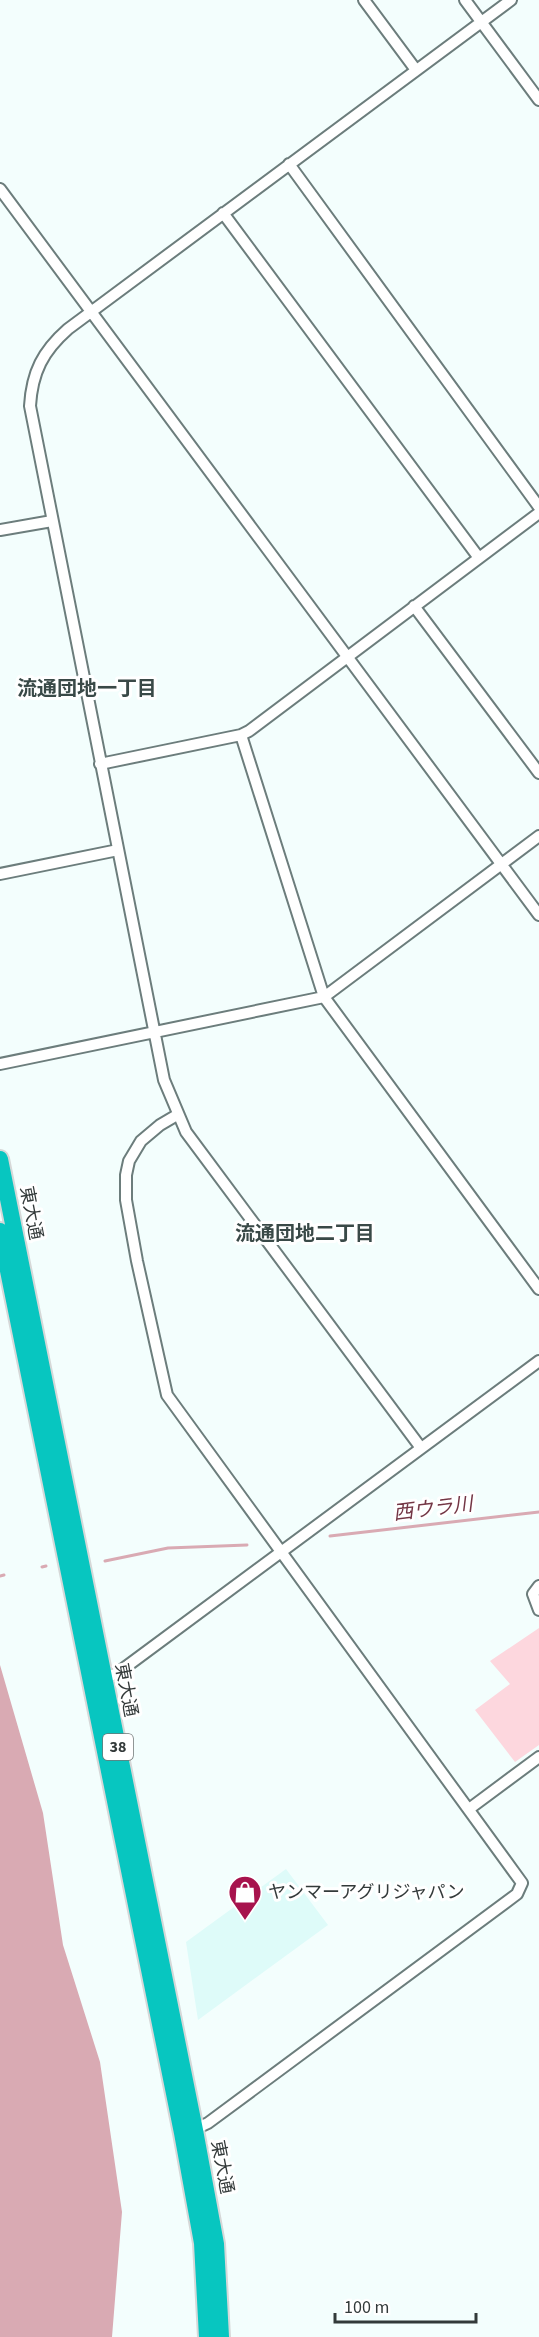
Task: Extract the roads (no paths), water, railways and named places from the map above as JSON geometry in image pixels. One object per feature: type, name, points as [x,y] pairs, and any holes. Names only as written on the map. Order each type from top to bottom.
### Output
[{"type":"highway","name":"東大通","points":[[0,1159],[98,1681],[189,2132],[216,2244],[221,2337]]},
{"type":"highway","name":"東大通","points":[[0,1231],[98,1681]]},
{"type":"highway","name":"東大通","points":[[189,2132],[202,2243],[207,2337]]},
{"type":"street","points":[[364,0],[416,70]]},
{"type":"street","points":[[465,0],[539,100]]},
{"type":"street","points":[[421,1448],[186,1132],[177,1115],[164,1080],[154,1033],[30,406],[34,374],[43,355],[54,341],[511,0]]},
{"type":"street","points":[[289,164],[539,507]]},
{"type":"street","points":[[0,189],[539,915]]},
{"type":"street","points":[[223,213],[478,558]]},
{"type":"street","points":[[100,764],[241,735],[539,513]]},
{"type":"street","points":[[0,530],[52,521]]},
{"type":"street","points":[[414,606],[539,773]]},
{"type":"street","points":[[241,735],[324,997],[539,1288]]},
{"type":"street","points":[[0,1064],[324,997],[539,836]]},
{"type":"street","points":[[0,874],[118,850]]},
{"type":"street","points":[[177,1115],[160,1125],[141,1141],[129,1161],[126,1175],[126,1200],[133,1241],[167,1395],[522,1883],[517,1894],[208,2124],[189,2132]]},
{"type":"street","points":[[98,1681],[280,1553],[539,1361]]},
{"type":"street","points":[[539,1586],[533,1594],[539,1610]]},
{"type":"street","points":[[469,1809],[539,1757]]},
{"type":"waterway","name":"西ウラ川","points":[[330,1536],[539,1512]]},
{"type":"waterway","name":"西ウラ川","points":[[105,1561],[168,1548],[247,1545]]},
{"type":"waterway","name":"西ウラ川","points":[[42,1567],[46,1566]]},
{"type":"waterway","name":"西ウラ川","points":[[0,1576],[4,1575]]},
{"type":"place","name":"ヤンマーアグリジャパン","points":[[245,1921]]},
{"type":"district","name":"流通団地一丁目","points":[[87,689]]},
{"type":"district","name":"流通団地二丁目","points":[[305,1234]]}]
